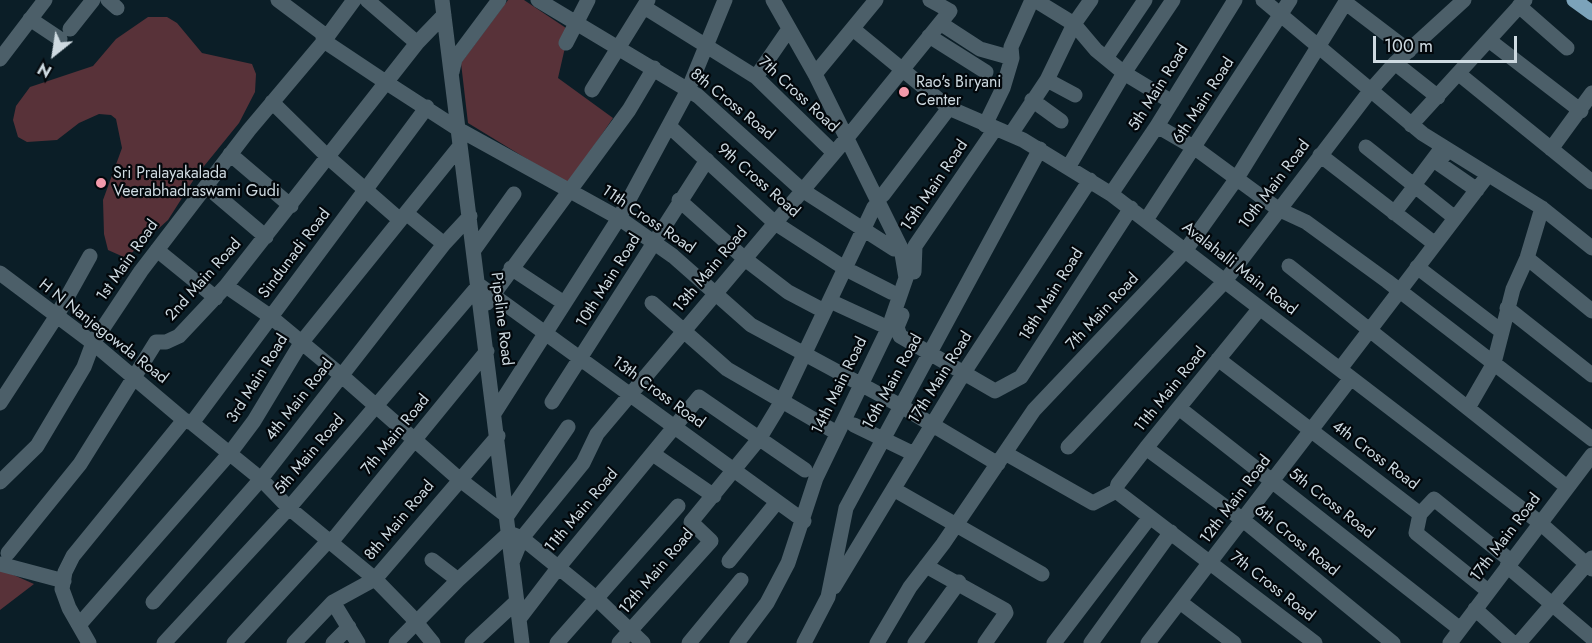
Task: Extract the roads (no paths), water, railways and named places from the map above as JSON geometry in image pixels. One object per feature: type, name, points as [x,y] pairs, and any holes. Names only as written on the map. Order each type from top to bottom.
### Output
[{"type":"main road","points":[[1574,0],[1592,13]]},
{"type":"street","points":[[2,51],[45,0]]},
{"type":"street","points":[[30,19],[65,34],[93,0]]},
{"type":"street","name":"11th Cross Road","points":[[278,0],[322,33],[324,41],[458,129],[619,218],[673,256],[751,325],[933,425],[1093,503],[1118,493]]},
{"type":"street","points":[[324,41],[354,0]]},
{"type":"street","points":[[367,0],[417,43]]},
{"type":"street","points":[[452,74],[455,59],[499,0]]},
{"type":"street","name":"8th Cross Road","points":[[538,0],[688,90],[802,190],[861,231],[894,249]]},
{"type":"street","points":[[566,43],[588,0]]},
{"type":"street","points":[[495,412],[619,218],[688,90],[725,0]]},
{"type":"street","name":"14th Main Road","points":[[736,643],[767,603],[788,563],[804,521],[814,484],[896,308],[906,270],[901,248],[815,74],[773,0]]},
{"type":"street","points":[[815,74],[876,0]]},
{"type":"street","name":"13th Main Road","points":[[396,643],[418,624],[458,580],[516,535],[583,463],[591,443],[846,139],[955,5],[930,0]]},
{"type":"street","points":[[990,127],[1012,58],[1011,47],[1034,0],[1074,24],[1106,58],[1124,73],[1172,102]]},
{"type":"street","points":[[1011,134],[1047,80],[1074,24],[1091,0]]},
{"type":"street","points":[[1106,58],[1145,0]]},
{"type":"street","points":[[1069,166],[1124,73],[1173,0]]},
{"type":"street","name":"5th Main Road","points":[[1111,194],[1157,126],[1235,0]]},
{"type":"street","points":[[1263,0],[1411,125],[1542,208],[1592,248]]},
{"type":"street","name":"6th Main Road","points":[[1146,220],[1290,0]]},
{"type":"street","name":"10th Main Road","points":[[1068,447],[1225,281],[1370,91],[1395,63],[1464,0]]},
{"type":"street","points":[[1346,1],[1409,51]]},
{"type":"street","name":"7th Main Road","points":[[877,643],[910,586],[956,526],[1034,410],[1185,251],[1237,178],[1346,1]]},
{"type":"street","points":[[1411,125],[1490,41],[1522,3],[1568,48]]},
{"type":"street","points":[[592,90],[646,4]]},
{"type":"street","name":"7th Cross Road","points":[[646,4],[756,77],[834,153]]},
{"type":"street","points":[[387,83],[443,8]]},
{"type":"street","name":"Pipeline Road","points":[[443,8],[474,250],[484,291],[482,315],[507,516],[516,535],[513,560],[522,643]]},
{"type":"street","points":[[940,23],[980,49],[1012,58]]},
{"type":"street","points":[[756,77],[789,29]]},
{"type":"street","name":"Avalahalli Main Road","points":[[853,29],[949,108],[1040,149],[1131,208],[1539,522],[1590,564]]},
{"type":"street","points":[[929,36],[986,72]]},
{"type":"street","name":"1st Main Road","points":[[0,482],[37,446],[84,367],[93,343],[157,250],[230,154],[324,41]]},
{"type":"street","points":[[1490,41],[1581,111]]},
{"type":"street","points":[[1395,63],[1438,97]]},
{"type":"street","points":[[484,291],[511,268],[629,110],[654,68]]},
{"type":"street","points":[[1459,74],[1551,149],[1590,177]]},
{"type":"street","points":[[1047,80],[1075,95]]},
{"type":"street","name":"2nd Main Road","points":[[4,559],[80,464],[156,342],[166,342],[179,336],[216,298],[387,83]]},
{"type":"street","points":[[1551,149],[1592,93]]},
{"type":"street","points":[[1032,100],[1060,121]]},
{"type":"street","points":[[272,102],[329,158],[366,190],[444,244]]},
{"type":"street","name":"Sindunadi Road","points":[[188,421],[271,317],[427,107]]},
{"type":"street","name":"12th Main Road","points":[[625,637],[711,541],[691,522],[759,439],[782,401],[846,269],[861,231],[879,201],[949,108]]},
{"type":"street","name":"9th Cross Road","points":[[669,126],[775,223],[846,269],[891,292]]},
{"type":"street","points":[[1157,126],[1195,148],[1278,209],[1306,222],[1399,290],[1592,439]]},
{"type":"street","name":"15th Main Road","points":[[930,353],[897,333],[897,327],[913,285],[915,246],[990,127]]},
{"type":"street","name":"3rd Main Road","points":[[79,625],[230,453],[254,421],[301,343],[460,146]]},
{"type":"street","points":[[1366,147],[1455,218]]},
{"type":"street","points":[[1394,213],[1445,148]]},
{"type":"street","points":[[1445,148],[1438,163],[1477,190]]},
{"type":"street","name":"16th Main Road","points":[[804,643],[828,597],[846,508],[1040,149]]},
{"type":"street","points":[[230,154],[291,206]]},
{"type":"street","points":[[1320,155],[1435,244]]},
{"type":"street","name":"10th Main Road","points":[[552,402],[707,160]]},
{"type":"street","name":"12th Main Road","points":[[1148,643],[1311,430],[1370,330],[1488,175]]},
{"type":"street","name":"17th Main Road","points":[[828,597],[895,490],[914,454],[963,374],[1090,180]]},
{"type":"street","points":[[206,186],[266,237]]},
{"type":"street","points":[[474,250],[514,194]]},
{"type":"street","points":[[680,200],[745,259],[788,292],[880,324]]},
{"type":"street","name":"18th Main Road","points":[[963,374],[995,391],[1021,376],[1131,208]]},
{"type":"street","points":[[1468,408],[1494,363],[1507,308],[1527,258],[1542,208]]},
{"type":"street","name":"4th Main Road","points":[[153,602],[261,479],[444,244],[470,216]]},
{"type":"street","points":[[157,250],[216,298]]},
{"type":"street","points":[[0,403],[56,316],[90,256]]},
{"type":"street","points":[[1527,258],[1592,311]]},
{"type":"street","points":[[1289,266],[1567,487]]},
{"type":"street","points":[[1417,267],[1501,331]]},
{"type":"street","points":[[511,268],[564,303]]},
{"type":"street","name":"H N Nanjegowda Road","points":[[0,273],[93,343],[261,479],[290,508],[375,579],[433,643]]},
{"type":"street","points":[[226,286],[271,317],[376,405],[459,479],[507,516],[567,427]]},
{"type":"street","name":"5th Main Road","points":[[164,643],[290,508],[376,405],[484,291]]},
{"type":"street","name":"13th Cross Road","points":[[484,291],[804,521]]},
{"type":"street","points":[[652,303],[727,369],[837,433]]},
{"type":"street","name":"11th Main Road","points":[[1118,493],[1118,484],[1260,308]]},
{"type":"street","points":[[1507,308],[1592,375]]},
{"type":"street","name":"7th Main Road","points":[[234,643],[331,540],[487,351]]},
{"type":"street","points":[[930,353],[963,374]]},
{"type":"street","name":"4th Cross Road","points":[[1218,359],[1420,514],[1416,533],[1488,591]]},
{"type":"street","name":"11th Main Road","points":[[519,619],[558,568],[699,397],[759,439]]},
{"type":"street","name":"5th Cross Road","points":[[1179,408],[1460,629]]},
{"type":"street","points":[[89,643],[62,589],[73,556],[188,421]]},
{"type":"street","points":[[854,425],[914,454]]},
{"type":"street","name":"8th Main Road","points":[[294,643],[333,602],[375,579],[498,436]]},
{"type":"street","points":[[759,439],[805,470]]},
{"type":"street","name":"6th Cross Road","points":[[1146,448],[1243,520],[1393,643]]},
{"type":"street","points":[[653,454],[714,496]]},
{"type":"street","name":"17th Main Road","points":[[1450,643],[1539,522],[1592,455]]},
{"type":"street","points":[[895,490],[1042,574]]},
{"type":"street","name":"7th Cross Road","points":[[1118,493],[1315,643]]},
{"type":"street","points":[[1420,514],[1434,499],[1589,636]]},
{"type":"street","points":[[729,561],[777,502]]},
{"type":"street","points":[[557,643],[678,506]]},
{"type":"street","points":[[1054,643],[1149,517]]},
{"type":"street","points":[[1091,643],[1171,532]]},
{"type":"street","points":[[516,535],[596,598],[625,637],[643,643]]},
{"type":"street","points":[[4,559],[64,581]]},
{"type":"street","points":[[432,560],[458,580]]},
{"type":"street","points":[[1519,643],[1590,564]]},
{"type":"street","points":[[926,566],[959,582],[1005,610],[1006,613],[985,643]]},
{"type":"street","points":[[697,641],[741,580]]},
{"type":"street","points":[[915,643],[959,582]]},
{"type":"street","points":[[472,643],[517,601]]},
{"type":"street","points":[[333,602],[358,643]]},
{"type":"street","points":[[1180,602],[1234,643]]},
{"type":"street","points":[[1475,609],[1513,643]]},
{"type":"street","points":[[333,643],[349,627]]},
{"type":"place","name":"Rao's Biryani Center","points":[[904,92]]},
{"type":"place","name":"Sri Pralayakalada Veerabhadraswami Gudi","points":[[101,183]]}]
